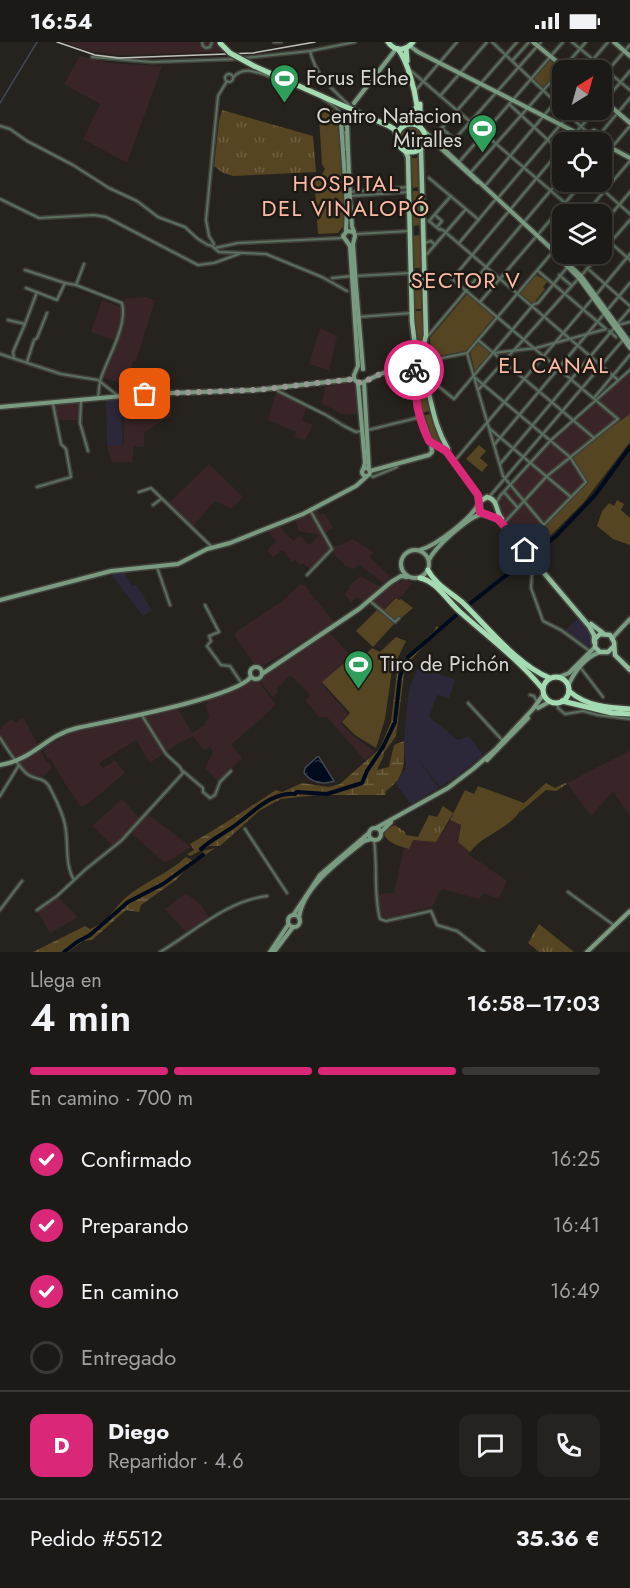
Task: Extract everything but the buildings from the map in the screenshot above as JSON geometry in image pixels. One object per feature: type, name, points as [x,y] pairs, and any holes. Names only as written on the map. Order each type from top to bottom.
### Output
[{"type":"highway","points":[[220,42],[230,53],[256,67],[384,123],[394,129],[398,143],[405,151],[412,152],[421,149],[425,142],[420,104],[406,60],[409,45]]},
{"type":"highway","points":[[389,44],[402,54],[417,106],[407,124],[397,135]]},
{"type":"highway","points":[[398,49],[409,45]]},
{"type":"highway","points":[[407,124],[416,124],[422,128]]},
{"type":"highway","points":[[428,570],[445,592],[531,675],[549,702],[560,702],[630,717]]},
{"type":"highway","points":[[420,578],[445,592]]},
{"type":"highway","points":[[475,620],[530,668],[550,678],[564,679],[568,688],[586,702],[608,708],[630,709]]},
{"type":"highway","points":[[543,692],[550,678]]},
{"type":"highway","points":[[560,702],[568,688]]},
{"type":"main road","points":[[531,42],[539,44],[556,60]]},
{"type":"main road","points":[[614,42],[630,56]]},
{"type":"main road","points":[[389,44],[390,50],[354,102],[393,51],[398,49]]},
{"type":"main road","points":[[409,45],[418,52],[576,132]]},
{"type":"main road","points":[[612,108],[630,125]]},
{"type":"main road","points":[[341,123],[355,236],[354,276],[358,361],[354,379]]},
{"type":"main road","points":[[346,124],[348,217],[345,232],[350,246],[354,276],[363,369],[368,374],[363,382],[367,473]]},
{"type":"main road","points":[[422,128],[552,251]]},
{"type":"main road","points":[[425,142],[434,142],[458,162]]},
{"type":"main road","points":[[421,149],[424,191],[426,339],[423,348],[427,358],[425,380],[431,409],[440,434],[465,475],[479,492],[488,497],[496,506],[526,549],[590,626],[594,644],[603,653],[611,655],[630,671]]},
{"type":"main road","points":[[404,368],[416,354],[408,157],[405,151]]},
{"type":"main road","points":[[612,151],[630,160]]},
{"type":"main road","points":[[345,232],[350,230],[355,236]]},
{"type":"main road","points":[[346,240],[355,236]]},
{"type":"main road","points":[[568,265],[580,277],[630,343]]},
{"type":"main road","points":[[625,337],[630,348]]},
{"type":"main road","points":[[416,354],[427,358]]},
{"type":"main road","points":[[0,600],[111,571],[178,564],[201,552],[284,523],[361,481],[367,473],[431,454],[433,449],[421,417],[411,362]]},
{"type":"main road","points":[[0,407],[81,398],[277,388],[354,379],[363,382],[376,375],[404,368],[425,371]]},
{"type":"main road","points":[[356,371],[363,369]]},
{"type":"main road","points":[[370,374],[376,375]]},
{"type":"main road","points":[[431,443],[446,451],[478,495],[482,514]]},
{"type":"main road","points":[[391,582],[405,553],[428,548],[438,542],[488,497]]},
{"type":"main road","points":[[490,515],[496,506]]},
{"type":"main road","points":[[251,677],[258,679],[262,671],[349,616],[401,576],[420,578],[428,570],[429,561],[441,544],[476,515],[490,515],[500,521],[526,549]]},
{"type":"main road","points":[[419,550],[429,561]]},
{"type":"main road","points":[[537,562],[590,623],[613,639]]},
{"type":"main road","points":[[400,566],[407,577]]},
{"type":"main road","points":[[630,619],[613,639],[617,657],[630,671]]},
{"type":"main road","points":[[559,677],[569,673],[591,652],[596,637],[610,633],[624,625]]},
{"type":"main road","points":[[568,688],[580,667],[591,656],[613,647]]},
{"type":"main road","points":[[251,677],[251,668],[256,666],[262,671]]},
{"type":"main road","points":[[0,765],[17,764],[52,738],[70,729],[218,694],[242,684],[251,677]]},
{"type":"main road","points":[[291,926],[288,918],[294,915],[320,875],[372,829],[461,778],[495,750],[539,704],[543,692]]},
{"type":"main road","points":[[272,952],[291,926],[299,924],[300,912],[318,881],[364,841],[380,837],[387,824],[447,791],[468,776],[493,755],[540,706],[549,702]]},
{"type":"main road","points":[[376,828],[381,832]]},
{"type":"main road","points":[[369,833],[373,840]]},
{"type":"main road","points":[[590,951],[630,912]]},
{"type":"main road","points":[[294,915],[299,918]]},
{"type":"street","points":[[202,42],[206,48],[212,42]]},
{"type":"street","points":[[274,42],[281,42]]},
{"type":"street","points":[[92,57],[152,62],[234,59],[310,51],[355,42]]},
{"type":"street","points":[[416,90],[458,42]]},
{"type":"street","points":[[440,96],[487,42]]},
{"type":"street","points":[[492,42],[552,100]]},
{"type":"street","points":[[433,138],[517,42]]},
{"type":"street","points":[[512,61],[531,42]]},
{"type":"street","points":[[458,162],[563,42]]},
{"type":"street","points":[[572,42],[593,60],[608,42]]},
{"type":"street","points":[[572,60],[586,42]]},
{"type":"street","points":[[446,149],[539,44]]},
{"type":"street","points":[[612,65],[630,45]]},
{"type":"street","points":[[310,51],[321,76],[358,112]]},
{"type":"street","points":[[410,68],[423,82],[565,203]]},
{"type":"street","points":[[291,82],[246,70],[238,73],[231,81],[227,81],[218,96],[207,230],[219,252],[266,254],[322,277],[347,291]]},
{"type":"street","points":[[612,90],[630,71]]},
{"type":"street","points":[[227,81],[225,77],[227,74],[232,74],[233,78]]},
{"type":"street","points":[[612,75],[630,90]]},
{"type":"street","points":[[470,174],[552,82]]},
{"type":"street","points":[[305,88],[341,112],[347,176]]},
{"type":"street","points":[[602,132],[630,98]]},
{"type":"street","points":[[509,104],[552,142]]},
{"type":"street","points":[[484,186],[552,106]]},
{"type":"street","points":[[347,176],[344,126],[346,118],[356,114],[384,123]]},
{"type":"street","points":[[459,243],[564,120]]},
{"type":"street","points":[[572,120],[584,132]]},
{"type":"street","points":[[576,132],[587,120]]},
{"type":"street","points":[[612,146],[630,125]]},
{"type":"street","points":[[0,126],[10,129],[110,188],[137,201],[158,217],[185,227],[208,246],[338,237],[346,240]]},
{"type":"street","points":[[442,128],[455,140]]},
{"type":"street","points":[[612,183],[630,160]]},
{"type":"street","points":[[505,522],[547,476],[618,419],[452,279],[552,162]]},
{"type":"street","points":[[625,167],[630,172]]},
{"type":"street","points":[[429,178],[478,220]]},
{"type":"street","points":[[350,194],[409,189]]},
{"type":"street","points":[[426,339],[551,191]]},
{"type":"street","points":[[480,302],[574,192]]},
{"type":"street","points":[[594,204],[604,192]]},
{"type":"street","points":[[606,192],[630,214]]},
{"type":"street","points":[[612,213],[630,192]]},
{"type":"street","points":[[451,196],[429,221],[459,243],[618,380]]},
{"type":"street","points":[[0,200],[39,218],[94,215],[106,217],[198,265],[214,263],[239,254]]},
{"type":"street","points":[[427,254],[466,209]]},
{"type":"street","points":[[435,215],[442,221],[437,227]]},
{"type":"street","points":[[612,240],[630,220]]},
{"type":"street","points":[[355,236],[410,231]]},
{"type":"street","points":[[338,237],[345,232]]},
{"type":"street","points":[[424,243],[431,241],[435,245]]},
{"type":"street","points":[[458,458],[629,257],[612,244]]},
{"type":"street","points":[[427,358],[437,359],[467,353],[552,253]]},
{"type":"street","points":[[76,285],[84,264]]},
{"type":"street","points":[[478,390],[591,264]]},
{"type":"street","points":[[432,381],[454,399],[568,265]]},
{"type":"street","points":[[500,464],[616,325],[630,305],[587,268]]},
{"type":"street","points":[[25,270],[76,285],[122,303],[121,325],[100,381],[98,397]]},
{"type":"street","points":[[538,270],[616,337]]},
{"type":"street","points":[[332,278],[411,273]]},
{"type":"street","points":[[560,275],[572,286]]},
{"type":"street","points":[[26,288],[57,300],[65,283]]},
{"type":"street","points":[[494,445],[630,283]]},
{"type":"street","points":[[14,360],[14,352],[37,292]]},
{"type":"street","points":[[27,363],[34,340],[37,338],[47,313]]},
{"type":"street","points":[[358,317],[413,313]]},
{"type":"street","points":[[8,320],[25,324]]},
{"type":"street","points":[[616,325],[630,322]]},
{"type":"street","points":[[493,353],[536,348],[606,328]]},
{"type":"street","points":[[488,497],[506,480],[625,337]]},
{"type":"street","points":[[478,340],[594,437]]},
{"type":"street","points":[[467,353],[506,480],[544,525]]},
{"type":"street","points":[[0,354],[61,374],[100,381],[117,396]]},
{"type":"street","points":[[595,399],[630,355]]},
{"type":"street","points":[[496,506],[500,496],[551,440],[630,370]]},
{"type":"street","points":[[473,376],[570,457],[586,482],[535,534],[512,531]]},
{"type":"street","points":[[277,388],[278,391],[356,432],[421,417]]},
{"type":"street","points":[[81,398],[80,423],[88,451]]},
{"type":"street","points":[[37,487],[71,477],[66,449],[61,444],[52,401]]},
{"type":"street","points":[[490,429],[571,497]]},
{"type":"street","points":[[367,473],[373,477],[397,467]]},
{"type":"street","points":[[139,492],[151,488],[213,548]]},
{"type":"street","points":[[495,492],[500,496]]},
{"type":"street","points":[[504,492],[518,508]]},
{"type":"street","points":[[153,505],[161,499]]},
{"type":"street","points":[[307,574],[332,549],[310,510]]},
{"type":"street","points":[[526,566],[530,566],[532,570],[531,588],[543,621],[561,630],[591,652]]},
{"type":"street","points":[[157,567],[170,605]]},
{"type":"street","points":[[369,600],[395,622],[399,618]]},
{"type":"street","points":[[205,605],[219,632],[209,636],[211,641],[207,646],[216,661],[221,665],[230,666],[242,684]]},
{"type":"street","points":[[588,648],[594,644]]},
{"type":"street","points":[[580,667],[603,697]]},
{"type":"street","points":[[530,695],[534,696],[539,704]]},
{"type":"street","points":[[560,702],[558,708],[565,714],[583,711],[598,715],[630,717]]},
{"type":"street","points":[[468,703],[502,740]]},
{"type":"street","points":[[141,714],[166,754],[203,788],[203,792],[210,798],[215,795],[220,782],[231,771]]},
{"type":"street","points":[[0,738],[17,764],[28,775],[44,780],[51,789],[65,823],[69,869],[74,880]]},
{"type":"street","points":[[0,796],[17,764]]},
{"type":"street","points":[[37,910],[57,896],[123,839],[181,776],[183,771]]},
{"type":"street","points":[[245,829],[287,893]]},
{"type":"street","points":[[373,840],[377,873],[375,892],[380,919],[387,921],[431,910],[437,925],[470,939],[484,952]]},
{"type":"street","points":[[0,910],[1,904],[22,881]]},
{"type":"street","points":[[568,892],[615,926]]},
{"type":"street","points":[[160,952],[230,908],[251,899],[267,896]]},
{"type":"shaded area","points":[[64,42],[217,42],[225,52],[119,55],[88,51]]},
{"type":"shaded area","points":[[80,56],[109,63],[162,66],[127,163],[83,139],[100,104],[64,84]]},
{"type":"shaded area","points":[[145,297],[155,300],[127,384],[103,378],[117,341],[91,332],[102,300],[124,308],[125,299]]},
{"type":"shaded area","points":[[320,328],[337,336],[329,370],[309,364]]},
{"type":"shaded area","points":[[630,371],[630,414],[590,442],[588,482],[534,537],[512,528],[492,507],[549,442]]},
{"type":"shaded area","points":[[351,382],[356,386],[358,414],[341,414],[322,403],[325,387]]},
{"type":"shaded area","points":[[276,392],[307,407],[302,420],[313,425],[305,440],[295,437],[296,432],[268,420]]},
{"type":"shaded area","points":[[172,396],[171,417],[144,433],[144,447],[134,446],[132,462],[112,462],[107,447],[124,445],[123,398]]},
{"type":"shaded area","points":[[121,398],[123,446],[107,446],[106,399]]},
{"type":"shaded area","points":[[79,400],[79,420],[58,420],[53,403]]},
{"type":"shaded area","points":[[209,464],[243,497],[232,509],[215,501],[193,526],[168,504]]},
{"type":"shaded area","points":[[317,509],[320,515],[324,513],[333,528],[325,533],[331,549],[311,570],[303,563],[300,565],[295,560],[292,562],[282,550],[273,557],[267,550],[276,542],[267,530],[279,526],[293,541],[300,536],[309,545],[319,535],[299,531],[295,519]]},
{"type":"shaded area","points":[[353,539],[373,552],[369,557],[390,576],[384,583],[359,565],[353,569],[346,566],[334,554],[332,546],[341,545]]},
{"type":"shaded area","points":[[123,571],[132,586],[136,585],[152,610],[143,616],[110,573]]},
{"type":"shaded area","points":[[360,576],[381,587],[363,602],[357,597],[351,602],[344,594]]},
{"type":"shaded area","points":[[406,580],[413,583],[399,599],[396,597],[383,610],[371,601],[394,582]]},
{"type":"shaded area","points":[[300,584],[305,586],[334,622],[265,665],[254,664],[235,636],[236,632],[281,602]]},
{"type":"shaded area","points":[[579,617],[592,638],[591,645],[588,647],[565,631]]},
{"type":"shaded area","points":[[328,631],[351,656],[319,688],[323,685],[348,714],[341,723],[352,735],[375,752],[365,760],[327,717],[320,718],[305,700],[311,695],[290,675],[273,697],[259,680],[269,669]]},
{"type":"shaded area","points":[[419,666],[455,680],[449,698],[437,695],[429,717],[458,740],[469,736],[483,755],[440,787],[412,751],[439,788],[411,804],[396,784],[406,768],[404,741],[407,706],[410,686]]},
{"type":"shaded area","points":[[250,681],[258,681],[276,705],[231,745],[242,758],[219,782],[205,768],[213,752],[210,747],[204,751],[193,736],[150,763],[136,740],[99,763],[103,768],[115,760],[125,773],[85,806],[80,806],[51,760],[47,758],[43,748],[76,731],[177,707],[192,733],[204,725],[209,717],[206,706],[209,699],[242,687]]},
{"type":"shaded area","points":[[23,717],[46,761],[50,763],[52,769],[43,776],[29,774],[0,735],[0,729],[11,719],[16,723]]},
{"type":"shaded area","points":[[630,748],[630,816],[613,791],[591,816],[567,783],[627,752]]},
{"type":"shaded area","points":[[122,799],[140,819],[113,846],[92,826]]},
{"type":"shaded area","points":[[148,815],[191,847],[164,862],[131,833]]},
{"type":"shaded area","points":[[450,820],[461,825],[457,840],[469,851],[468,854],[507,881],[499,899],[483,893],[479,899],[442,889],[433,906],[390,918],[382,917],[378,894],[394,893],[404,848],[409,849],[412,840],[427,840],[443,833]]},
{"type":"shaded area","points":[[186,893],[201,905],[209,917],[187,933],[165,909]]},
{"type":"shaded area","points":[[58,897],[78,917],[50,933],[37,911]]},
{"type":"green space","points":[[551,56],[556,60],[552,60],[552,81],[543,91],[531,79]]},
{"type":"green space","points":[[331,109],[336,113],[338,119],[345,224],[338,233],[318,234],[314,174],[321,176],[325,169],[322,164],[319,117],[316,117],[316,110]]},
{"type":"green space","points":[[222,110],[313,136],[316,172],[233,176],[223,173],[214,166]]},
{"type":"green space","points":[[412,126],[421,129],[424,138],[421,147],[412,150],[403,147],[400,138],[403,129]]},
{"type":"green space","points":[[410,158],[419,158],[418,187],[413,188],[411,181]]},
{"type":"green space","points":[[413,191],[418,191],[420,195],[421,225],[412,226],[411,197],[413,197]]},
{"type":"green space","points":[[421,235],[422,268],[413,268],[412,236]]},
{"type":"green space","points":[[413,271],[423,271],[423,309],[415,309]]},
{"type":"green space","points":[[536,275],[548,281],[543,287],[545,289],[533,304],[520,293]]},
{"type":"green space","points":[[467,294],[494,317],[466,351],[438,356],[431,354],[430,338]]},
{"type":"green space","points":[[415,311],[423,311],[424,338],[421,346],[418,346],[415,334]]},
{"type":"green space","points":[[481,340],[493,350],[475,371],[470,352]]},
{"type":"green space","points":[[419,379],[423,379],[430,411],[421,413],[417,389]]},
{"type":"green space","points":[[431,414],[444,446],[431,439],[422,416]]},
{"type":"green space","points":[[630,414],[630,442],[583,503],[549,537],[532,549],[534,543],[537,545],[541,542],[533,541],[522,533],[534,537],[587,483],[573,457]]},
{"type":"green space","points":[[479,445],[486,451],[480,458],[488,465],[482,472],[466,459]]},
{"type":"green space","points":[[617,500],[624,504],[621,510],[630,518],[630,545],[613,539],[597,526],[602,511],[609,503],[614,506]]},
{"type":"green space","points":[[396,598],[413,608],[394,624],[373,647],[356,631],[377,610],[381,613]]},
{"type":"green space","points":[[437,626],[441,631],[426,643],[405,667],[396,736],[383,754],[377,770],[389,767],[394,745],[404,741],[404,763],[400,775],[385,795],[318,795],[281,799],[259,811],[220,846],[209,846],[190,856],[187,854],[194,850],[190,844],[276,790],[282,792],[302,783],[329,787],[340,784],[375,753],[380,748],[391,722],[397,672],[405,658]]},
{"type":"green space","name":"Tiro de Pichón","points":[[396,637],[406,641],[392,670],[385,719],[376,748],[355,735],[342,722],[350,713],[322,682],[354,655],[360,660],[372,648],[380,652]]},
{"type":"green space","points":[[546,783],[555,788],[567,784],[556,791],[546,790],[519,813],[524,803]]},
{"type":"green space","points":[[478,786],[524,803],[513,819],[476,845],[470,852],[458,842],[461,825],[450,820],[465,790],[474,794]]},
{"type":"green space","points":[[443,806],[453,813],[436,842],[413,840],[409,849],[392,843],[384,835],[387,829],[395,825],[406,835],[418,837],[429,815],[437,817]]},
{"type":"green space","points":[[215,848],[141,905],[139,912],[126,910],[92,940],[83,941],[68,952],[33,952],[85,926],[90,929],[96,926],[105,920],[124,899],[186,857],[192,860],[204,854],[203,851]]},
{"type":"green space","points":[[539,924],[574,952],[539,952],[528,943]]},
{"type":"water","points":[[317,757],[334,781],[318,782],[310,779],[304,773],[305,768]]},
{"type":"waterway","points":[[0,103],[37,42]]},
{"type":"waterway","points":[[201,849],[271,799],[297,792],[327,794],[362,783],[395,722],[400,676],[408,657],[462,610],[556,536],[595,495],[630,447]]},
{"type":"waterway","points":[[64,952],[90,935],[128,902],[163,884],[203,855]]},
{"type":"tunnel","points":[[342,118],[353,102]]},
{"type":"railway","points":[[57,42],[95,55],[119,58],[253,53],[315,42]]},
{"type":"way so far","points":[[145,394],[256,390],[354,379],[360,384],[376,375],[404,368],[414,370]]},
{"type":"place","name":"Forus Elche","points":[[285,104]]},
{"type":"place","name":"Centro Natacion Miralles","points":[[483,154]]},
{"type":"place","name":"Tiro de Pichón","points":[[359,690]]},
{"type":"district","name":"HOSPITAL DEL VINALOPÓ","points":[[346,196]]},
{"type":"district","name":"SECTOR V","points":[[466,280]]},
{"type":"district","name":"EL CANAL","points":[[554,365]]},
{"type":"route","points":[[414,370],[417,374],[415,393],[418,408],[429,441],[446,451],[478,495],[480,512],[498,519],[525,550]]}]
